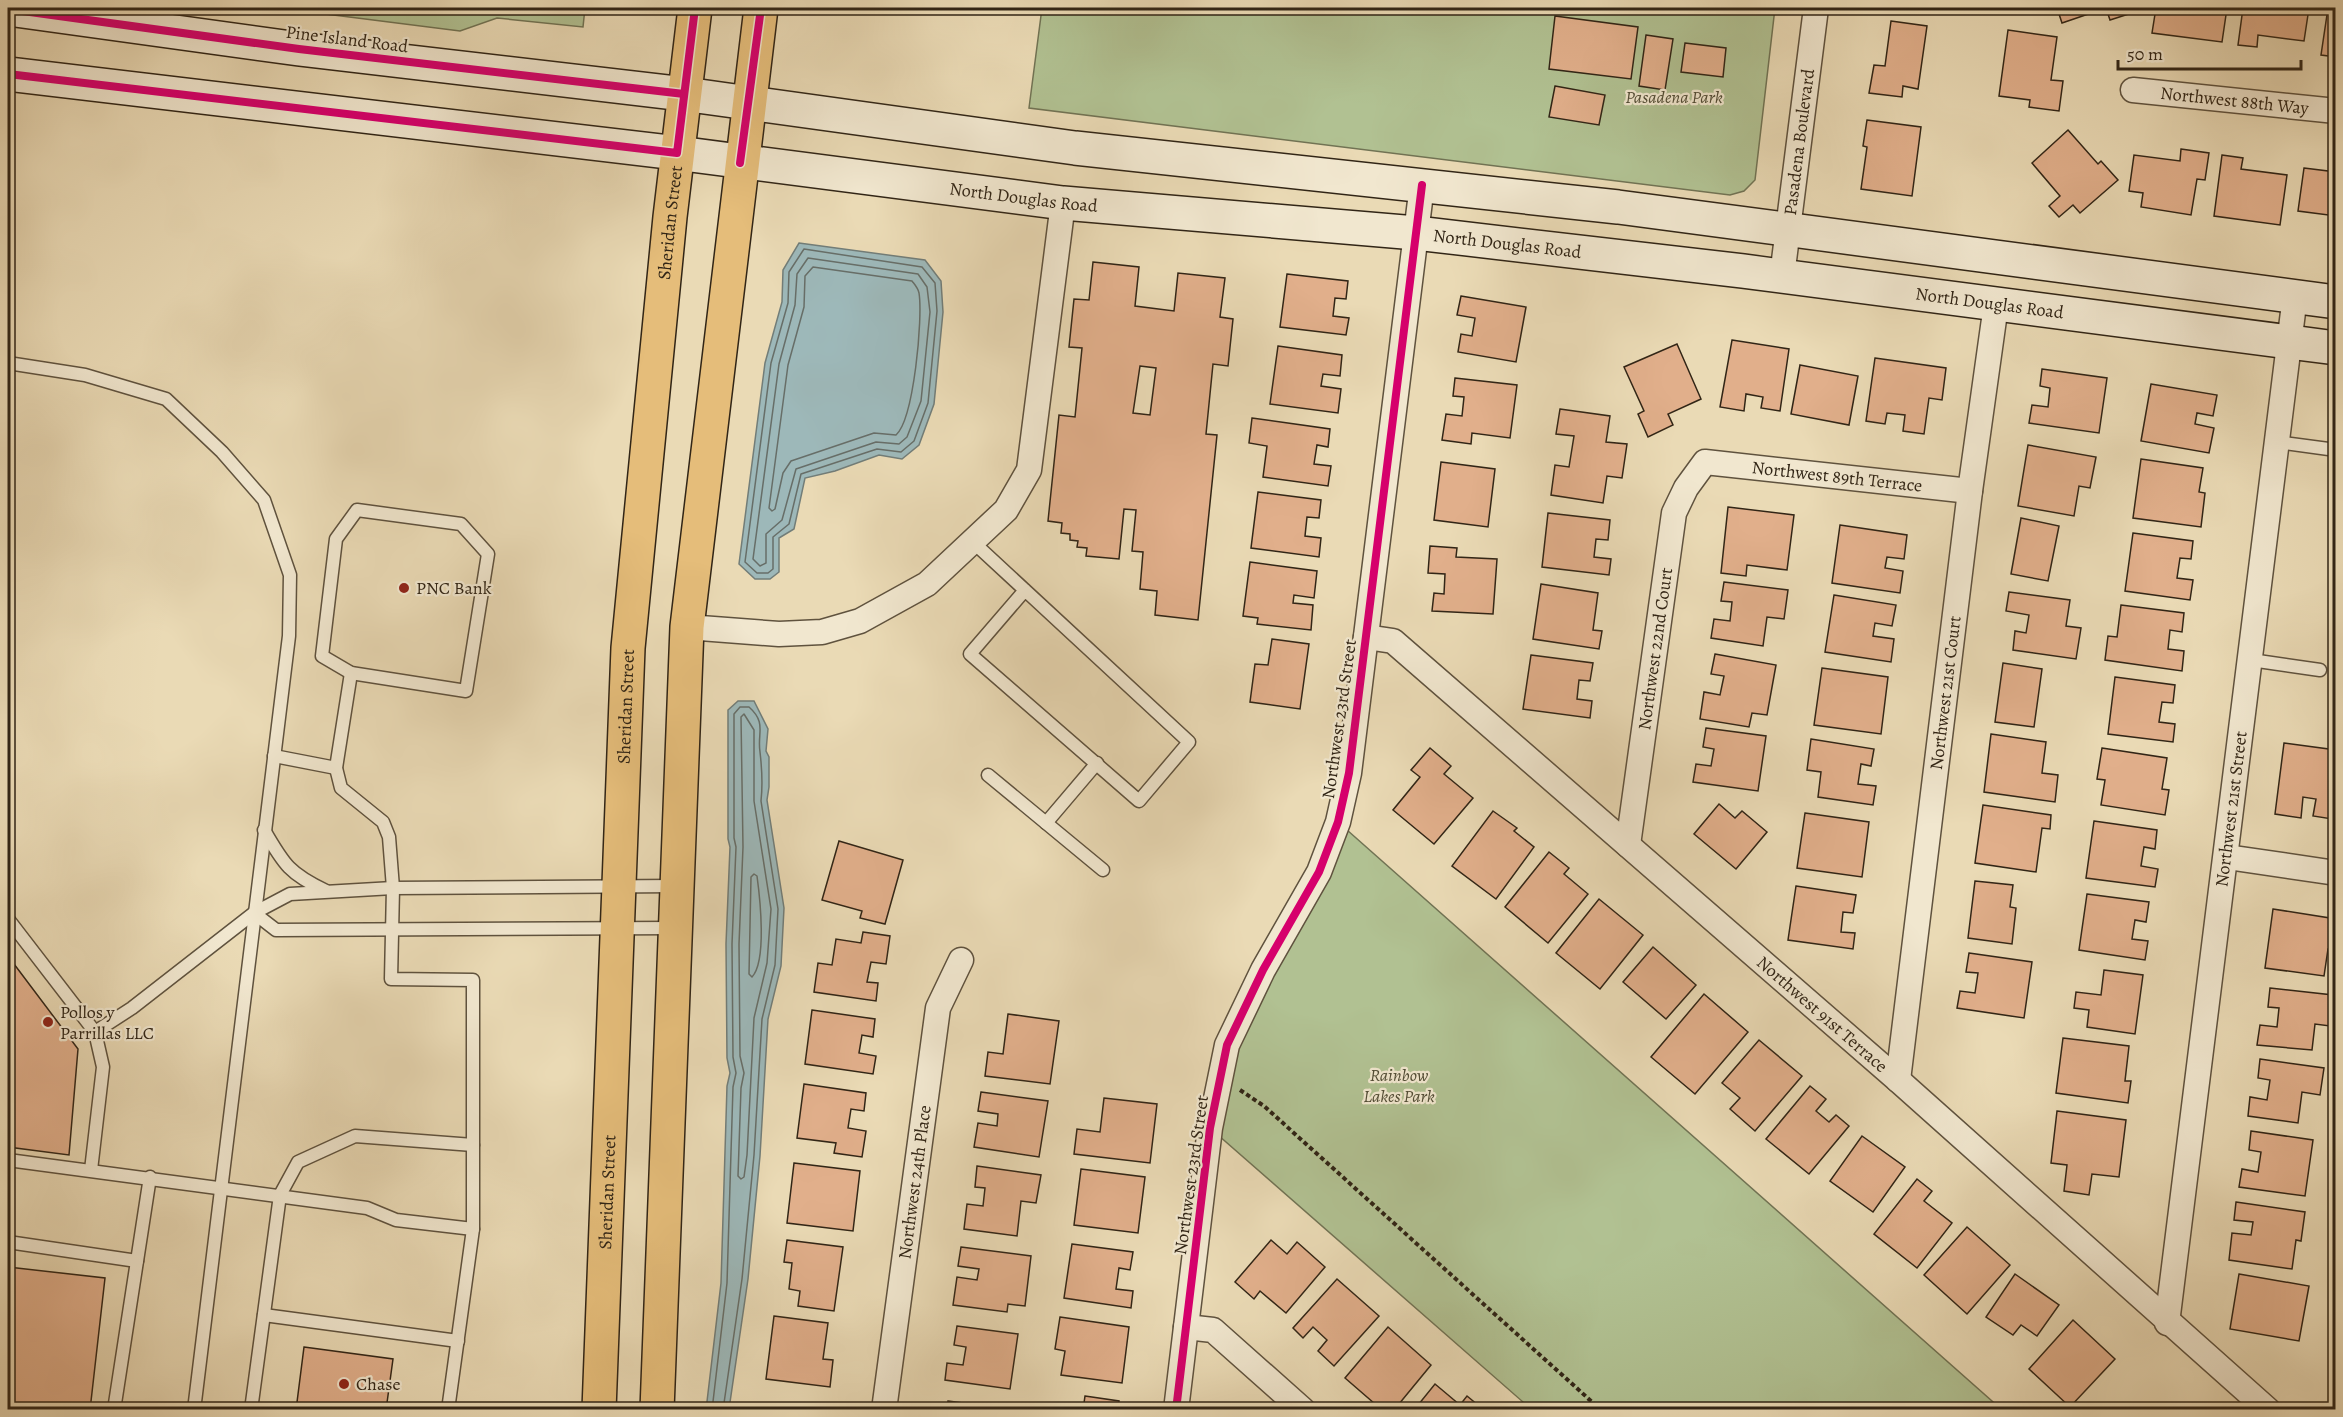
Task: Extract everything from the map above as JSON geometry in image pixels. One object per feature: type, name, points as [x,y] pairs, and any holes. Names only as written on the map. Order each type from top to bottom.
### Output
[{"type":"main road","name":"Sheridan Street","points":[[599,1410],[628,648],[677,153],[695,8]]},
{"type":"main road","points":[[657,1410],[687,627],[740,163],[761,8]]},
{"type":"main road","name":"Pine Island Road","points":[[8,9],[299,49],[684,94]]},
{"type":"main road","points":[[8,74],[677,153]]},
{"type":"main road","points":[[684,94],[1075,148],[1422,185],[1789,228],[2336,302]]},
{"type":"main road","name":"North Douglas Road","points":[[677,153],[1063,204],[1416,233],[1782,276],[2336,348]]},
{"type":"street","name":"Pasadena Boulevard","points":[[1782,276],[1816,8]]},
{"type":"street","name":"Northwest 88th Way","points":[[2133,90],[2336,111]]},
{"type":"street","name":"Northwest 23rd Street","points":[[1176,1410],[1210,1128],[1227,1045],[1263,970],[1319,872],[1338,822],[1349,773],[1422,185]]},
{"type":"street","points":[[687,627],[779,634],[822,632],[860,621],[927,584],[1006,510],[1029,470],[1063,204]]},
{"type":"street","name":"Northwest 21st Street","points":[[2167,1323],[2227,857],[2295,296]]},
{"type":"street","name":"Northwest 21st Court","points":[[1898,1080],[1970,491],[1996,305]]},
{"type":"street","name":"Northwest 89th Terrace","points":[[1705,462],[1970,491]]},
{"type":"street","name":"Northwest 22nd Court","points":[[1628,845],[1674,513],[1686,488],[1705,462]]},
{"type":"street","name":"Northwest 91st Terrace","points":[[1366,637],[1393,641],[1898,1080],[2167,1323],[2268,1410]]},
{"type":"street","points":[[2227,857],[2336,873]]},
{"type":"street","name":"Northwest 24th Place","points":[[884,1410],[938,1008],[961,960]]},
{"type":"street","points":[[1186,1327],[1214,1330],[1303,1410]]},
{"type":"lane","points":[[8,363],[64,370],[166,399],[222,452],[264,500],[290,575],[289,636],[194,1410]]},
{"type":"lane","points":[[2277,442],[2336,450]]},
{"type":"lane","points":[[357,510],[460,524],[488,554],[466,691],[351,673],[322,656],[336,539],[357,510]]},
{"type":"lane","points":[[973,542],[1025,590],[1189,742],[1139,801],[970,654],[1025,590]]},
{"type":"lane","points":[[2251,660],[2320,669]]},
{"type":"lane","points":[[351,673],[336,768],[341,788],[382,822],[389,837],[393,888],[391,979],[473,980],[473,1229],[448,1410]]},
{"type":"lane","points":[[274,756],[336,768]]},
{"type":"lane","points":[[1047,823],[1097,764]]},
{"type":"lane","points":[[988,775],[1103,870]]},
{"type":"lane","points":[[264,830],[284,865],[306,881],[327,892]]},
{"type":"lane","points":[[95,1032],[132,1008],[254,912],[290,894],[393,888],[677,886]]},
{"type":"lane","points":[[254,912],[276,930],[675,928]]},
{"type":"lane","points":[[8,919],[95,1032],[103,1067],[91,1170]]},
{"type":"lane","points":[[251,1410],[280,1196],[298,1162],[355,1136],[473,1144]]},
{"type":"lane","points":[[8,1160],[367,1208],[396,1220],[473,1229]]},
{"type":"lane","points":[[114,1410],[150,1178]]},
{"type":"lane","points":[[8,1242],[137,1261]]},
{"type":"lane","points":[[264,1315],[458,1341]]},
{"type":"path","points":[[1220,1076],[1264,1106],[1601,1410]]},
{"type":"green space","points":[[278,8],[585,8],[583,27],[497,18],[460,31]]},
{"type":"green space","name":"Pasadena Park","points":[[1042,8],[1775,8],[1755,180],[1744,191],[1730,195],[1029,108]]},
{"type":"green space","name":"Rainbow Lakes Park","points":[[1338,822],[2001,1409],[1531,1409],[1210,1128],[1220,1076]]},
{"type":"water","points":[[799,243],[925,260],[941,281],[943,312],[934,404],[919,445],[902,459],[879,455],[835,471],[805,478],[794,529],[779,538],[779,572],[770,579],[755,579],[739,564],[765,363],[782,302],[783,270]]},
{"type":"water","points":[[738,701],[754,701],[768,729],[766,751],[769,757],[769,787],[767,800],[784,908],[781,966],[768,1019],[760,1156],[748,1279],[729,1409],[706,1410],[721,1283],[727,1086],[730,1073],[727,1058],[726,944],[730,847],[728,839],[728,710]]},
{"type":"building","points":[[2057,8],[2106,8],[2062,23]]},
{"type":"building","points":[[2106,8],[2134,8],[2135,12],[2110,20]]},
{"type":"building","points":[[2156,8],[2227,8],[2222,42],[2152,33]]},
{"type":"building","points":[[2243,8],[2309,8],[2304,41],[2258,35],[2257,47],[2238,45]]},
{"type":"building","points":[[2328,8],[2336,8],[2336,57],[2321,55]]},
{"type":"building","points":[[1555,16],[1638,27],[1631,79],[1549,69]]},
{"type":"building","points":[[1891,21],[1927,26],[1918,89],[1903,86],[1902,97],[1869,93],[1874,65],[1885,66]]},
{"type":"building","points":[[2008,30],[2057,37],[2051,80],[2063,81],[2059,111],[2029,107],[2030,100],[1999,96]]},
{"type":"building","points":[[1646,35],[1673,39],[1665,90],[1639,86]]},
{"type":"building","points":[[1685,43],[1726,48],[1723,77],[1681,72]]},
{"type":"building","points":[[1555,86],[1605,95],[1599,125],[1549,117]]},
{"type":"building","points":[[1867,120],[1921,127],[1912,196],[1861,189],[1867,147],[1863,146]]},
{"type":"building","points":[[2068,130],[2098,164],[2101,161],[2118,180],[2080,213],[2073,205],[2059,217],[2049,206],[2060,196],[2032,163]]},
{"type":"building","points":[[2181,149],[2209,153],[2205,180],[2197,179],[2191,215],[2141,207],[2143,193],[2129,191],[2134,155],[2180,161]]},
{"type":"building","points":[[2222,155],[2243,158],[2241,169],[2287,175],[2280,225],[2214,216]]},
{"type":"building","points":[[2304,168],[2336,172],[2336,216],[2298,211]]},
{"type":"building","points":[[1093,262],[1139,267],[1135,306],[1174,311],[1178,273],[1225,278],[1220,317],[1233,319],[1228,366],[1213,364],[1206,434],[1217,435],[1198,620],[1155,615],[1157,591],[1140,589],[1143,552],[1132,551],[1136,510],[1124,509],[1119,559],[1086,556],[1087,548],[1077,547],[1078,541],[1070,540],[1070,534],[1061,533],[1062,523],[1048,521],[1059,415],[1075,417],[1082,348],[1069,347],[1074,299],[1089,300]],"holes":[[[1140,366],[1156,368],[1150,415],[1133,413]]]},
{"type":"building","points":[[1287,274],[1348,281],[1346,299],[1335,298],[1333,316],[1349,318],[1346,335],[1280,327]]},
{"type":"building","points":[[1461,296],[1526,307],[1516,362],[1458,352],[1461,334],[1472,336],[1475,318],[1457,315]]},
{"type":"building","points":[[1732,340],[1789,349],[1780,411],[1761,408],[1763,397],[1746,394],[1744,411],[1720,407]]},
{"type":"building","points":[[1677,344],[1701,399],[1668,414],[1673,425],[1648,437],[1638,414],[1644,411],[1624,367]]},
{"type":"building","points":[[1278,346],[1342,355],[1340,376],[1323,374],[1321,386],[1341,389],[1338,413],[1270,404]]},
{"type":"building","points":[[1875,358],[1946,368],[1942,400],[1929,398],[1924,434],[1903,431],[1905,415],[1887,413],[1885,424],[1866,421]]},
{"type":"building","points":[[1800,365],[1858,376],[1849,425],[1791,414]]},
{"type":"building","points":[[2042,369],[2107,378],[2099,433],[2029,423],[2032,405],[2048,407],[2050,388],[2040,386]]},
{"type":"building","points":[[1455,378],[1517,385],[1510,438],[1472,433],[1471,444],[1442,440],[1446,414],[1462,416],[1464,397],[1453,396]]},
{"type":"building","points":[[2151,384],[2217,395],[2213,416],[2197,413],[2195,424],[2214,428],[2209,453],[2141,441]]},
{"type":"building","points":[[1560,409],[1610,416],[1606,442],[1627,444],[1622,478],[1607,476],[1603,503],[1551,495],[1555,465],[1569,467],[1574,436],[1556,434]]},
{"type":"building","points":[[1252,418],[1330,429],[1328,447],[1317,445],[1314,464],[1331,466],[1328,486],[1263,477],[1267,446],[1249,443]]},
{"type":"building","points":[[2028,445],[2096,457],[2090,488],[2079,486],[2074,516],[2018,506]]},
{"type":"building","points":[[2141,459],[2203,468],[2199,492],[2205,493],[2201,527],[2133,518]]},
{"type":"building","points":[[1441,462],[1495,469],[1488,527],[1434,520]]},
{"type":"building","points":[[1258,492],[1321,500],[1319,518],[1307,517],[1305,536],[1321,538],[1319,557],[1251,548]]},
{"type":"building","points":[[1728,507],[1794,515],[1787,570],[1747,565],[1746,576],[1721,573]]},
{"type":"building","points":[[1548,513],[1610,520],[1608,540],[1596,539],[1594,557],[1611,559],[1609,575],[1542,567]]},
{"type":"building","points":[[2021,518],[2059,526],[2048,581],[2011,574]]},
{"type":"building","points":[[1840,525],[1907,535],[1904,559],[1887,557],[1885,568],[1903,571],[1900,593],[1832,583]]},
{"type":"building","points":[[2133,533],[2193,541],[2191,559],[2180,558],[2177,578],[2193,580],[2190,600],[2125,591]]},
{"type":"building","points":[[1430,546],[1457,548],[1456,557],[1497,559],[1493,614],[1432,611],[1434,593],[1444,594],[1445,574],[1428,573]]},
{"type":"building","points":[[1250,562],[1317,571],[1314,598],[1294,595],[1293,603],[1313,605],[1311,630],[1257,624],[1258,618],[1243,616]]},
{"type":"building","points":[[1724,582],[1788,590],[1784,619],[1767,617],[1763,646],[1711,638],[1714,619],[1730,621],[1732,602],[1721,601]]},
{"type":"building","points":[[1541,584],[1598,593],[1593,630],[1602,631],[1599,649],[1533,639]]},
{"type":"building","points":[[2009,592],[2070,600],[2066,626],[2081,628],[2076,659],[2013,650],[2015,631],[2026,633],[2029,615],[2006,611]]},
{"type":"building","points":[[1834,595],[1896,605],[1892,626],[1875,623],[1873,636],[1894,639],[1891,662],[1825,652]]},
{"type":"building","points":[[2121,605],[2184,613],[2182,632],[2170,630],[2168,649],[2184,651],[2182,671],[2105,660],[2108,636],[2117,637]]},
{"type":"building","points":[[1272,639],[1309,644],[1300,709],[1250,702],[1255,664],[1268,665]]},
{"type":"building","points":[[1715,654],[1776,665],[1767,715],[1752,713],[1749,727],[1700,719],[1704,692],[1720,695],[1724,676],[1711,674]]},
{"type":"building","points":[[1531,655],[1593,663],[1590,681],[1579,680],[1577,699],[1592,701],[1590,718],[1523,709]]},
{"type":"building","points":[[2003,663],[2042,669],[2034,727],[1995,722]]},
{"type":"building","points":[[1822,668],[1888,677],[1881,734],[1814,725]]},
{"type":"building","points":[[2115,677],[2175,685],[2173,703],[2162,702],[2159,722],[2175,724],[2173,742],[2108,734]]},
{"type":"building","points":[[1706,728],[1766,736],[1758,791],[1693,782],[1696,764],[1711,766],[1714,749],[1703,747]]},
{"type":"building","points":[[1991,734],[2046,742],[2042,773],[2058,775],[2055,802],[1984,792]]},
{"type":"building","points":[[1811,739],[1874,749],[1871,766],[1861,764],[1858,784],[1876,786],[1873,805],[1818,797],[1821,772],[1807,770]]},
{"type":"building","points":[[2284,743],[2336,750],[2336,790],[2332,819],[2313,816],[2316,799],[2303,797],[2301,818],[2275,814]]},
{"type":"building","points":[[1430,748],[1451,766],[1444,774],[1473,798],[1434,844],[1393,810],[1420,777],[1411,770]]},
{"type":"building","points":[[2102,748],[2167,758],[2162,789],[2169,790],[2165,815],[2101,805],[2105,780],[2097,779]]},
{"type":"building","points":[[1719,804],[1735,818],[1742,811],[1767,832],[1736,869],[1694,834]]},
{"type":"building","points":[[1983,805],[2051,815],[2050,829],[2042,828],[2036,872],[1975,863]]},
{"type":"building","points":[[1493,811],[1517,828],[1514,831],[1534,847],[1496,899],[1452,866]]},
{"type":"building","points":[[1805,813],[1869,822],[1862,877],[1797,868]]},
{"type":"building","points":[[2094,821],[2157,830],[2155,849],[2144,847],[2141,866],[2158,869],[2155,887],[2086,878]]},
{"type":"building","points":[[839,841],[903,860],[885,924],[860,918],[862,911],[822,900]]},
{"type":"building","points":[[1549,852],[1569,868],[1564,874],[1588,894],[1548,943],[1505,907]]},
{"type":"building","points":[[1975,881],[2013,885],[2010,907],[2016,908],[2012,944],[1968,938]]},
{"type":"building","points":[[1796,886],[1856,895],[1853,913],[1843,912],[1841,932],[1855,933],[1853,949],[1788,940]]},
{"type":"building","points":[[2087,894],[2149,902],[2146,922],[2135,920],[2132,939],[2148,941],[2145,960],[2079,950]]},
{"type":"building","points":[[1599,899],[1643,935],[1600,989],[1556,953]]},
{"type":"building","points":[[2273,909],[2336,919],[2336,950],[2328,949],[2324,976],[2265,968]]},
{"type":"building","points":[[863,932],[890,936],[886,964],[871,962],[867,982],[878,983],[876,1001],[814,992],[818,963],[832,965],[836,939],[861,943]]},
{"type":"building","points":[[1653,947],[1696,985],[1666,1019],[1623,982]]},
{"type":"building","points":[[1969,953],[2032,962],[2024,1018],[1957,1008],[1960,991],[1975,993],[1978,973],[1966,972]]},
{"type":"building","points":[[8,956],[78,1049],[69,1155],[8,1147]]},
{"type":"building","points":[[2104,970],[2143,975],[2135,1034],[2087,1027],[2089,1010],[2074,1008],[2076,992],[2101,995]]},
{"type":"building","points":[[2270,988],[2333,995],[2330,1026],[2315,1024],[2312,1050],[2257,1045],[2260,1025],[2277,1027],[2279,1008],[2268,1007]]},
{"type":"building","points":[[1704,994],[1748,1032],[1695,1094],[1651,1057]]},
{"type":"building","points":[[812,1010],[875,1019],[873,1037],[862,1035],[859,1053],[876,1056],[873,1074],[805,1064]]},
{"type":"building","points":[[1008,1014],[1059,1021],[1050,1084],[985,1076],[988,1052],[1003,1054]]},
{"type":"building","points":[[2063,1038],[2129,1046],[2125,1081],[2131,1081],[2128,1103],[2056,1093]]},
{"type":"building","points":[[1759,1040],[1802,1076],[1755,1131],[1730,1109],[1740,1098],[1722,1083]]},
{"type":"building","points":[[2260,1059],[2324,1068],[2320,1095],[2302,1092],[2298,1123],[2248,1116],[2250,1097],[2267,1100],[2270,1080],[2258,1078]]},
{"type":"building","points":[[804,1084],[866,1093],[864,1111],[851,1109],[848,1128],[866,1131],[862,1157],[834,1153],[836,1143],[797,1138]]},
{"type":"building","points":[[1810,1086],[1826,1099],[1816,1111],[1829,1122],[1836,1115],[1849,1126],[1809,1174],[1766,1139]]},
{"type":"building","points":[[981,1092],[1048,1101],[1039,1157],[974,1147],[978,1123],[997,1126],[998,1114],[978,1111]]},
{"type":"building","points":[[1104,1098],[1157,1104],[1150,1163],[1074,1154],[1077,1129],[1100,1132]]},
{"type":"building","points":[[2057,1111],[2126,1120],[2119,1177],[2092,1174],[2089,1195],[2064,1191],[2067,1165],[2051,1163]]},
{"type":"building","points":[[2251,1131],[2313,1140],[2305,1196],[2239,1187],[2242,1169],[2258,1172],[2261,1152],[2249,1150]]},
{"type":"building","points":[[1862,1136],[1905,1167],[1873,1212],[1830,1181]]},
{"type":"building","points":[[794,1163],[860,1171],[853,1231],[787,1223]]},
{"type":"building","points":[[977,1166],[1041,1175],[1036,1203],[1021,1201],[1017,1236],[964,1229],[967,1204],[983,1206],[985,1188],[975,1187]]},
{"type":"building","points":[[1081,1169],[1145,1177],[1138,1233],[1074,1225]]},
{"type":"building","points":[[1917,1179],[1932,1191],[1924,1201],[1952,1223],[1917,1268],[1874,1234]]},
{"type":"building","points":[[2236,1202],[2305,1212],[2301,1241],[2296,1240],[2292,1269],[2229,1260],[2232,1233],[2251,1235],[2253,1222],[2234,1220]]},
{"type":"building","points":[[1967,1227],[2010,1265],[1967,1314],[1924,1275]]},
{"type":"building","points":[[787,1240],[843,1247],[834,1311],[798,1306],[800,1291],[789,1289],[792,1263],[784,1262]]},
{"type":"building","points":[[1271,1240],[1287,1254],[1297,1242],[1325,1267],[1286,1313],[1260,1291],[1254,1299],[1235,1282]]},
{"type":"building","points":[[1072,1244],[1133,1252],[1130,1270],[1119,1268],[1116,1289],[1133,1291],[1131,1308],[1064,1298]]},
{"type":"building","points":[[961,1247],[1031,1256],[1025,1306],[1008,1304],[1007,1312],[953,1305],[957,1277],[977,1280],[979,1269],[958,1266]]},
{"type":"building","points":[[8,1267],[105,1278],[90,1410],[8,1410]]},
{"type":"building","points":[[2015,1274],[2059,1305],[2037,1336],[2021,1325],[2013,1335],[1986,1317]]},
{"type":"building","points":[[2239,1274],[2309,1286],[2299,1341],[2230,1329]]},
{"type":"building","points":[[1337,1279],[1379,1316],[1334,1366],[1318,1351],[1327,1340],[1313,1327],[1303,1338],[1293,1328]]},
{"type":"building","points":[[774,1316],[828,1323],[823,1359],[833,1360],[830,1387],[766,1379]]},
{"type":"building","points":[[1060,1317],[1129,1327],[1122,1383],[1061,1375],[1065,1351],[1055,1349]]},
{"type":"building","points":[[2073,1320],[2115,1359],[2070,1407],[2029,1369]]},
{"type":"building","points":[[957,1326],[1018,1334],[1010,1389],[945,1380],[947,1363],[963,1365],[966,1347],[954,1345]]},
{"type":"building","points":[[1388,1327],[1431,1365],[1394,1410],[1382,1410],[1345,1378]]},
{"type":"building","name":"Chase","points":[[304,1347],[393,1359],[386,1410],[296,1410]]},
{"type":"building","points":[[1435,1384],[1460,1405],[1467,1396],[1484,1410],[1414,1410]]},
{"type":"building","points":[[1085,1396],[1119,1401],[1118,1410],[1083,1410]]},
{"type":"building","points":[[948,1401],[1009,1409],[1009,1410],[947,1410]]},
{"type":"cycle path","points":[[8,74],[677,153],[695,8]]},
{"type":"cycle path","points":[[740,163],[761,8]]},
{"type":"cycle path","points":[[8,9],[299,49],[684,94]]},
{"type":"cycle path","points":[[1176,1410],[1210,1128],[1227,1045],[1263,970],[1319,872],[1338,822],[1349,773],[1422,185]]},
{"type":"place","name":"PNC Bank","points":[[404,588]]},
{"type":"place","name":"Pollos y Parrillas LLC","points":[[48,1022]]},
{"type":"place","name":"Chase","points":[[344,1384]]}]
